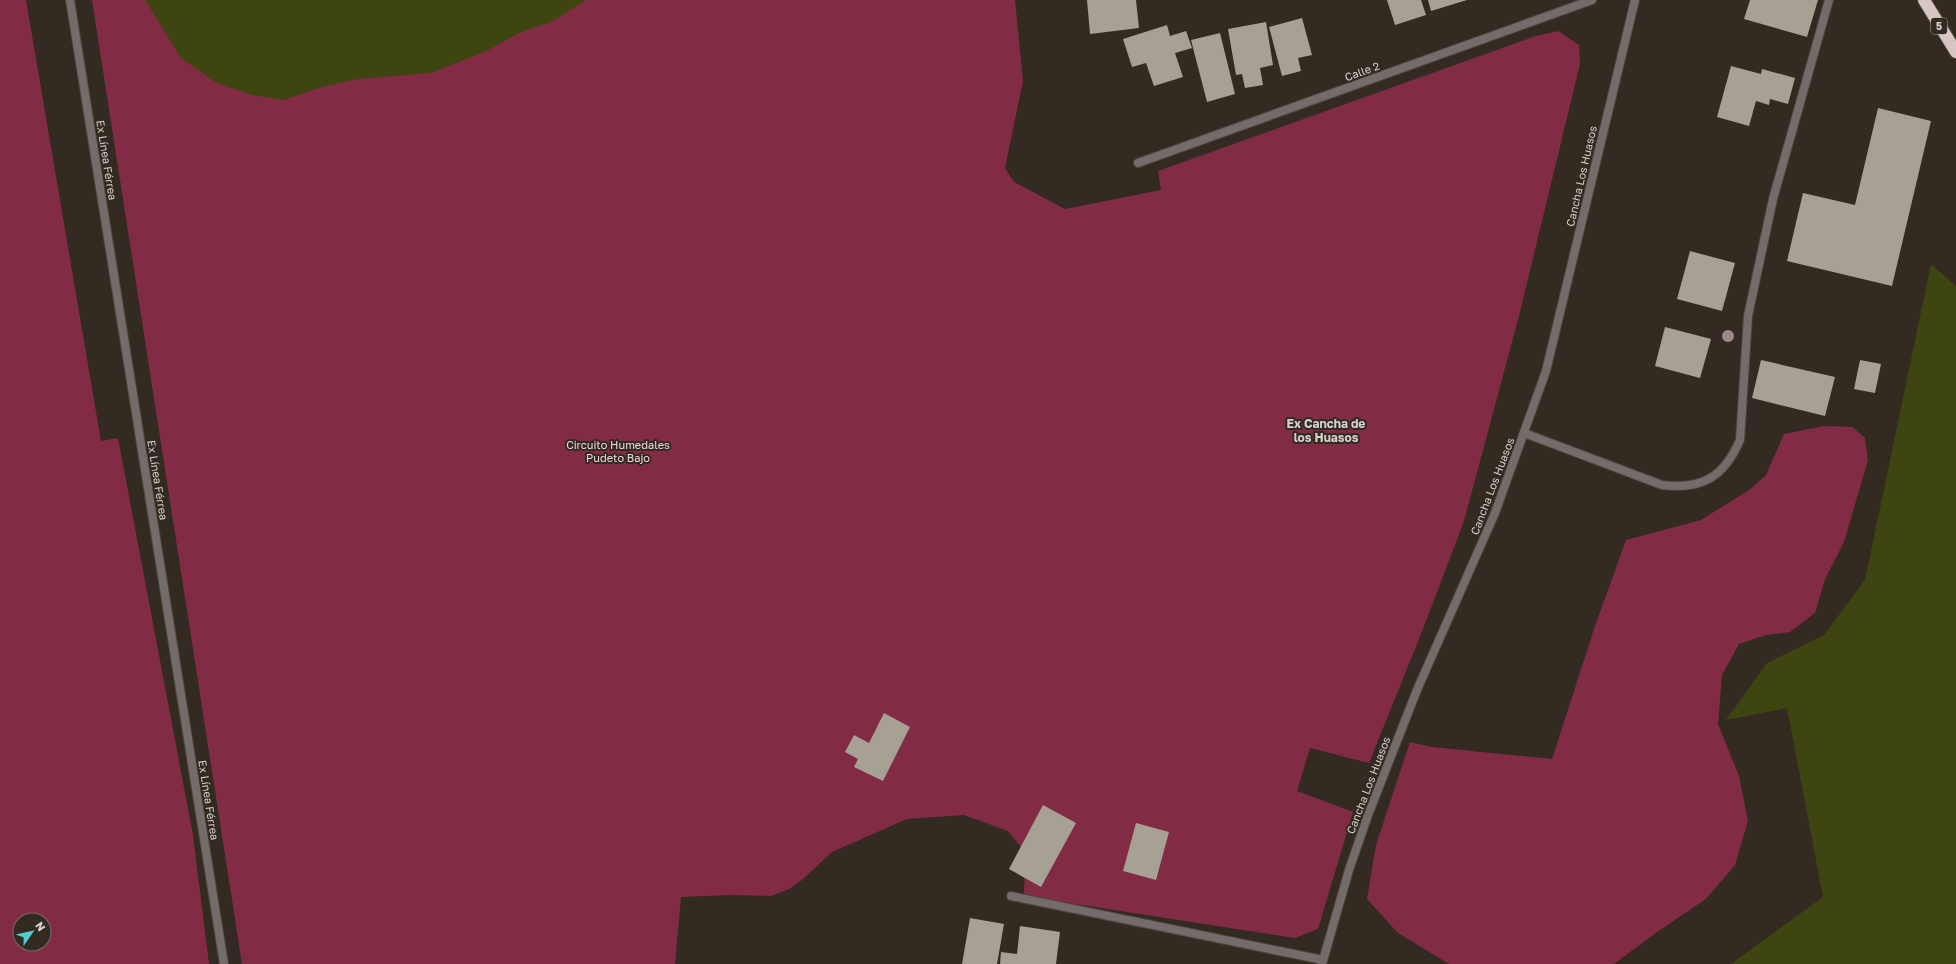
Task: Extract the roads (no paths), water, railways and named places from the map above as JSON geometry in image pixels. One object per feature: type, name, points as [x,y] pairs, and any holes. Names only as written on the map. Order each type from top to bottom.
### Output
[{"type":"highway","name":"5","points":[[1924,0],[1956,52]]},
{"type":"street","name":"Ex Línea Férrea","points":[[70,0],[224,964]]},
{"type":"street","name":"Calle 2","points":[[1138,163],[1592,0]]},
{"type":"street","name":"Cancha Los Huasos","points":[[1323,962],[1349,870],[1368,815],[1417,690],[1495,513],[1546,371],[1635,0]]},
{"type":"street","points":[[1524,433],[1662,485],[1679,487],[1695,485],[1710,478],[1723,468],[1733,455],[1740,440],[1749,308],[1773,199],[1829,0]]},
{"type":"street","points":[[1011,896],[1323,962]]},
{"type":"district","name":"Ex Cancha de los Huasos","points":[[1326,430]]},
{"type":"park label","name":"Circuito Humedales Pudeto Bajo","points":[[618,450]]}]
